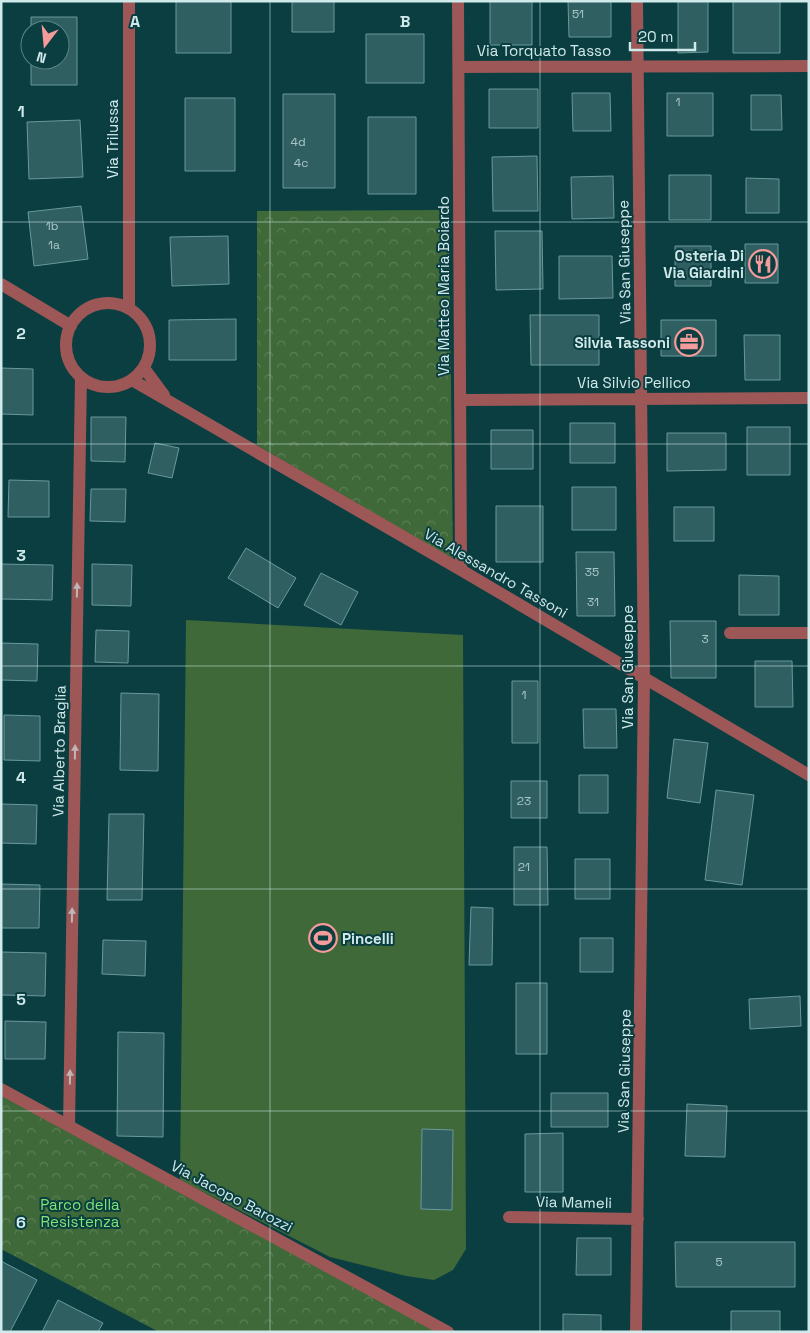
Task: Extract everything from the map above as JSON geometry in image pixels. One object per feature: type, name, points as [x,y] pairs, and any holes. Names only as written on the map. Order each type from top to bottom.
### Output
[{"type":"street","name":"Via Trilussa","points":[[128,1],[128,277],[130,309]]},
{"type":"street","name":"Via Matteo Maria Boiardo","points":[[458,1],[461,570]]},
{"type":"street","name":"Via San Giuseppe","points":[[636,1332],[644,679],[637,1]]},
{"type":"street","name":"Via Torquato Tasso","points":[[459,67],[809,66]]},
{"type":"street","name":"Via Trilussa","points":[[116,304],[128,277]]},
{"type":"street","points":[[1,284],[71,326]]},
{"type":"street","points":[[103,304],[116,304],[130,309],[140,318],[149,336],[149,355],[144,368],[132,380],[120,385],[106,387],[92,384],[72,366],[67,353],[67,339],[71,326],[79,315],[90,308],[103,304]]},
{"type":"street","name":"Via Alessandro Tassoni","points":[[144,368],[166,399]]},
{"type":"street","name":"Via Alberto Braglia","points":[[69,1126],[81,376]]},
{"type":"street","name":"Via Alessandro Tassoni","points":[[132,380],[461,570],[809,775]]},
{"type":"street","name":"Via Silvio Pellico","points":[[460,400],[809,398]]},
{"type":"street","points":[[730,632],[809,633]]},
{"type":"street","name":"Via Jacopo Barozzi","points":[[1,1089],[448,1332]]},
{"type":"street","name":"Via Mameli","points":[[509,1217],[638,1219]]},
{"type":"green space","points":[[449,210],[453,560],[257,445],[257,211]]},
{"type":"green space","name":"Pincelli","points":[[186,620],[463,635],[466,1249],[453,1270],[434,1280],[406,1276],[330,1257],[180,1180]]},
{"type":"green space","name":"Parco della Resistenza","points":[[1,1091],[442,1332],[159,1332],[1,1249]]},
{"type":"building","points":[[176,1],[231,1],[231,53],[176,53]]},
{"type":"building","points":[[292,1],[334,1],[334,32],[292,32]]},
{"type":"building","points":[[490,1],[532,1],[532,45],[490,45]]},
{"type":"building","points":[[568,1],[611,1],[611,37],[569,37]]},
{"type":"building","points":[[678,1],[708,1],[708,52],[678,53]]},
{"type":"building","points":[[733,1],[780,1],[780,53],[733,53]]},
{"type":"building","points":[[31,17],[77,17],[77,85],[31,85],[31,70],[70,70],[70,20],[31,20]]},
{"type":"building","points":[[366,34],[424,34],[424,83],[366,83]]},
{"type":"building","points":[[489,89],[538,89],[538,128],[489,128]]},
{"type":"building","points":[[572,93],[610,93],[611,131],[573,131]]},
{"type":"building","points":[[667,93],[713,93],[713,136],[667,136]]},
{"type":"building","points":[[283,94],[335,94],[335,188],[283,188]]},
{"type":"building","points":[[751,95],[781,95],[782,130],[751,130]]},
{"type":"building","points":[[185,98],[235,98],[235,171],[185,171]]},
{"type":"building","points":[[368,117],[416,117],[416,194],[368,194]]},
{"type":"building","points":[[80,120],[83,177],[29,179],[27,122]]},
{"type":"building","points":[[537,156],[538,211],[493,211],[492,157]]},
{"type":"building","points":[[669,175],[711,175],[711,220],[669,220]]},
{"type":"building","points":[[613,176],[614,218],[572,219],[571,177]]},
{"type":"building","points":[[746,178],[779,179],[779,213],[746,213]]},
{"type":"building","points":[[81,206],[88,259],[34,266],[28,212]]},
{"type":"building","points":[[495,231],[542,231],[543,289],[496,290]]},
{"type":"building","points":[[228,236],[229,284],[172,286],[170,237]]},
{"type":"building","points":[[745,244],[778,244],[778,283],[745,283]]},
{"type":"building","points":[[675,246],[711,246],[711,286],[675,286]]},
{"type":"building","points":[[559,256],[612,256],[613,298],[559,299]]},
{"type":"building","points":[[530,315],[599,315],[599,365],[531,365]]},
{"type":"building","points":[[236,319],[236,360],[169,360],[169,320]]},
{"type":"building","points":[[661,320],[716,320],[716,356],[661,356]]},
{"type":"building","points":[[744,335],[780,335],[780,380],[745,380]]},
{"type":"building","points":[[1,368],[33,369],[33,415],[1,414]]},
{"type":"building","points":[[91,417],[126,417],[125,462],[91,461]]},
{"type":"building","points":[[570,423],[615,423],[615,463],[570,463]]},
{"type":"building","points":[[747,427],[790,427],[790,475],[747,475]]},
{"type":"building","points":[[491,430],[533,430],[533,469],[491,469]]},
{"type":"building","points":[[667,433],[726,433],[726,470],[667,471]]},
{"type":"building","points":[[155,443],[179,448],[172,478],[148,473]]},
{"type":"building","points":[[9,480],[49,481],[49,517],[8,517]]},
{"type":"building","points":[[572,487],[616,487],[616,530],[572,530]]},
{"type":"building","points":[[91,489],[126,489],[125,522],[90,521]]},
{"type":"building","points":[[496,506],[543,506],[543,562],[496,562]]},
{"type":"building","points":[[674,507],[714,507],[714,541],[674,541]]},
{"type":"building","points":[[246,548],[296,578],[278,608],[228,578]]},
{"type":"building","points":[[576,552],[614,552],[615,616],[577,616]]},
{"type":"building","points":[[1,564],[53,565],[52,600],[1,599]]},
{"type":"building","points":[[92,564],[132,565],[131,606],[92,605]]},
{"type":"building","points":[[321,573],[358,592],[341,625],[304,605]]},
{"type":"building","points":[[739,575],[779,576],[779,615],[739,615]]},
{"type":"building","points":[[670,621],[716,621],[716,678],[671,678]]},
{"type":"building","points":[[96,630],[129,631],[128,663],[95,662]]},
{"type":"building","points":[[1,643],[38,644],[37,681],[1,680]]},
{"type":"building","points":[[755,661],[792,661],[793,707],[755,707]]},
{"type":"building","points":[[512,681],[538,681],[538,743],[512,743]]},
{"type":"building","points":[[121,693],[159,694],[158,771],[120,770]]},
{"type":"building","points":[[583,709],[616,709],[617,748],[584,748]]},
{"type":"building","points":[[4,715],[40,716],[40,761],[4,760]]},
{"type":"building","points":[[674,739],[708,743],[700,803],[667,798]]},
{"type":"building","points":[[579,775],[608,775],[608,813],[579,813]]},
{"type":"building","points":[[511,781],[547,781],[547,818],[511,818]]},
{"type":"building","points":[[716,790],[754,795],[742,885],[705,880]]},
{"type":"building","points":[[1,804],[37,805],[36,844],[1,843]]},
{"type":"building","points":[[109,814],[144,814],[142,900],[107,900]]},
{"type":"building","points":[[514,847],[547,847],[548,905],[514,905]]},
{"type":"building","points":[[575,859],[610,859],[610,899],[575,899]]},
{"type":"building","points":[[1,884],[40,885],[39,928],[1,928]]},
{"type":"building","points":[[471,907],[493,908],[492,965],[469,965]]},
{"type":"building","points":[[580,938],[613,938],[613,972],[580,972]]},
{"type":"building","points":[[103,940],[146,941],[145,976],[102,974]]},
{"type":"building","points":[[1,952],[46,953],[45,996],[1,995]]},
{"type":"building","points":[[516,983],[547,983],[547,1054],[516,1054]]},
{"type":"building","points":[[800,996],[801,1026],[750,1029],[749,999]]},
{"type":"building","points":[[5,1021],[46,1022],[45,1059],[5,1059]]},
{"type":"building","points":[[118,1032],[164,1033],[163,1137],[117,1136]]},
{"type":"building","points":[[551,1093],[608,1093],[608,1127],[551,1127]]},
{"type":"building","points":[[687,1104],[727,1106],[725,1157],[685,1156]]},
{"type":"building","points":[[422,1129],[453,1130],[452,1210],[421,1209]]},
{"type":"building","points":[[563,1133],[563,1192],[525,1192],[525,1134]]},
{"type":"building","points":[[577,1238],[611,1238],[611,1275],[576,1275]]},
{"type":"building","points":[[675,1242],[795,1242],[795,1287],[676,1287]]},
{"type":"building","points":[[1,1261],[37,1280],[10,1332],[1,1332]]},
{"type":"building","points":[[58,1300],[103,1323],[98,1332],[42,1332]]},
{"type":"building","points":[[731,1311],[780,1311],[780,1332],[731,1332]]},
{"type":"building","points":[[563,1314],[601,1315],[601,1332],[563,1332]]},
{"type":"place","name":"Osteria Di Via Giardini","points":[[763,264]]},
{"type":"place","name":"Silvia Tassoni","points":[[689,342]]},
{"type":"place","name":"Pincelli","points":[[323,938]]}]
